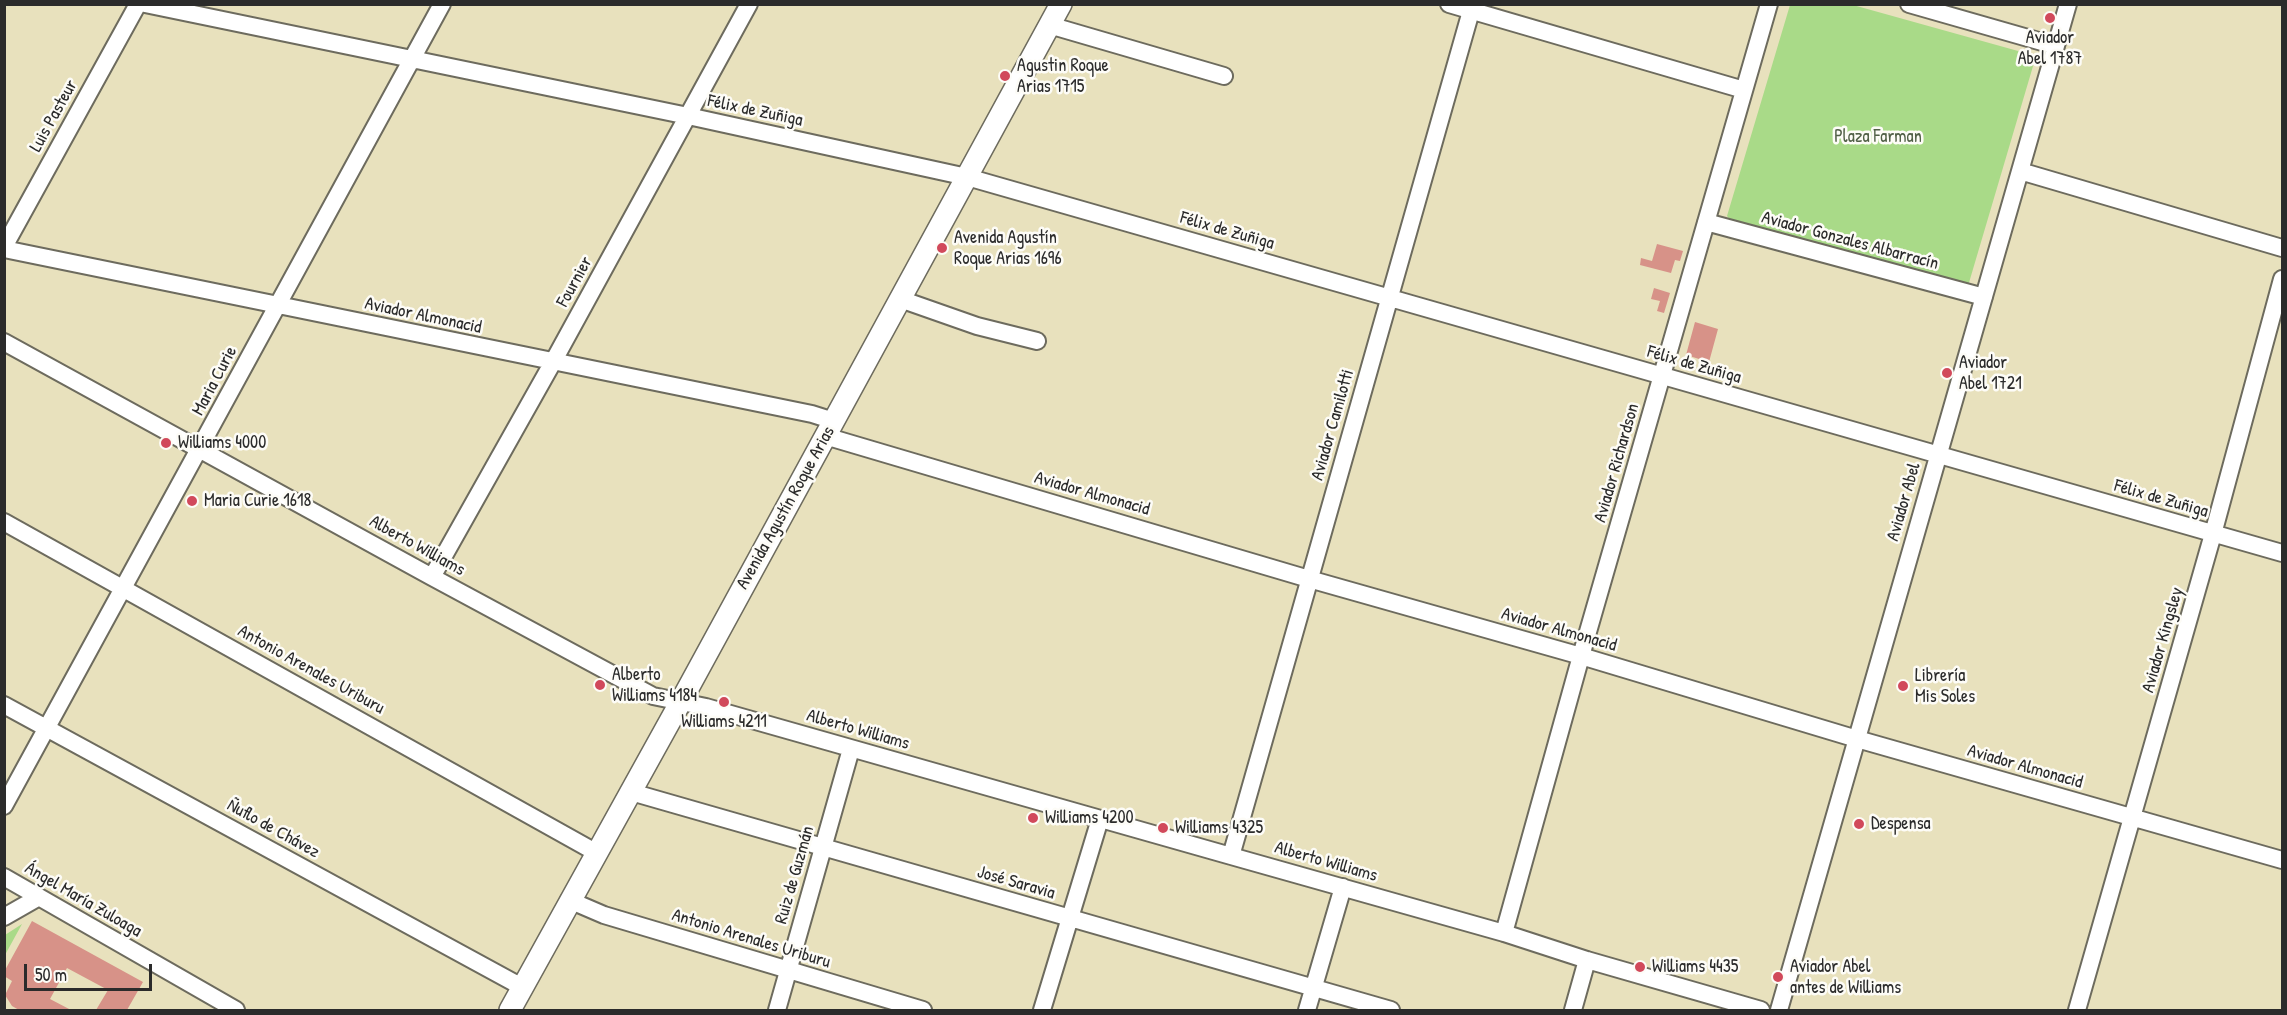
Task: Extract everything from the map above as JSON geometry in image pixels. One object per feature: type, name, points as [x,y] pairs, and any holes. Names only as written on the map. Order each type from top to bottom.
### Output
[{"type":"main road","name":"Avenida Agustín Roque Arias","points":[[510,1011],[1061,4]]},
{"type":"street","name":"Luis Pasteur","points":[[4,248],[138,4]]},
{"type":"street","name":"Félix de Zuñiga","points":[[146,4],[688,116],[967,177],[2283,553]]},
{"type":"street","name":"Maria Curie","points":[[4,806],[442,4]]},
{"type":"street","name":"Fournier","points":[[432,577],[749,4]]},
{"type":"street","points":[[1449,4],[1472,8],[1744,90]]},
{"type":"street","name":"Aviador Richardson","points":[[1504,933],[1768,4]]},
{"type":"street","points":[[1908,4],[2056,46]]},
{"type":"street","name":"Aviador Abel","points":[[1779,1011],[2068,4]]},
{"type":"street","name":"Aviador Camilotti","points":[[1231,856],[1472,8]]},
{"type":"street","points":[[1048,25],[1224,76]]},
{"type":"street","points":[[2020,171],[2283,248]]},
{"type":"street","name":"Aviador Gonzales Albarracín","points":[[1706,222],[1984,297]]},
{"type":"street","name":"Aviador Almonacid","points":[[4,248],[277,306],[812,414],[829,429],[1309,579],[1581,656],[1857,739],[2283,860]]},
{"type":"street","name":"Aviador Kingsley","points":[[2077,1011],[2283,279]]},
{"type":"street","points":[[900,299],[977,326],[1037,341]]},
{"type":"street","name":"Alberto Williams","points":[[4,342],[653,696],[706,707],[1343,887],[1761,1011]]},
{"type":"street","name":"Antonio Arenales Uriburu","points":[[4,522],[597,853]]},
{"type":"street","name":"Ñuflo de Chávez","points":[[4,705],[522,987]]},
{"type":"street","name":"Ruiz de Guzmán","points":[[777,1011],[851,749]]},
{"type":"street","name":"José Saravia","points":[[631,792],[1390,1011]]},
{"type":"street","points":[[1042,1011],[1100,819]]},
{"type":"street","name":"Ángel María Zuloaga","points":[[4,877],[236,1011]]},
{"type":"street","points":[[1307,1011],[1343,887]]},
{"type":"street","points":[[4,917],[39,897]]},
{"type":"street","name":"Antonio Arenales Uriburu","points":[[569,900],[604,915],[922,1011]]},
{"type":"street","points":[[1573,1011],[1587,960]]},
{"type":"green space","name":"Plaza Farman","points":[[1790,5],[1853,5],[2036,56],[1968,286],[1733,223],[1727,216]]},
{"type":"green space","points":[[22,924],[5,955],[5,935]]},
{"type":"building","points":[[1657,244],[1683,251],[1680,261],[1675,260],[1671,273],[1640,265],[1641,258],[1652,261]]},
{"type":"building","points":[[1654,288],[1670,293],[1664,313],[1657,311],[1660,301],[1651,299]]},
{"type":"building","points":[[1695,322],[1718,329],[1709,362],[1686,355]]},
{"type":"building","points":[[32,921],[143,982],[127,1010],[96,1010],[108,990],[67,968],[50,999],[71,1010],[19,1010],[12,1006],[5,995],[12,981],[4,976],[4,972]]},
{"type":"place","name":"Aviador Abel 1787","points":[[2050,18]]},
{"type":"place","name":"Agustin Roque Arias 1715","points":[[1005,76]]},
{"type":"place","name":"Avenida Agustín Roque Arias 1696","points":[[942,248]]},
{"type":"place","name":"Aviador Abel 1721","points":[[1947,373]]},
{"type":"place","name":"Williams 4000","points":[[166,443]]},
{"type":"place","name":"Maria Curie 1618","points":[[192,501]]},
{"type":"place","name":"Alberto Williams 4184","points":[[600,685]]},
{"type":"place","name":"Librería Mis Soles","points":[[1903,686]]},
{"type":"place","name":"Williams 4211","points":[[724,702]]},
{"type":"place","name":"Williams 4200","points":[[1033,818]]},
{"type":"place","name":"Despensa","points":[[1859,824]]},
{"type":"place","name":"Williams 4325","points":[[1163,828]]},
{"type":"place","name":"Williams 4435","points":[[1640,967]]},
{"type":"place","name":"Aviador Abel antes de Williams","points":[[1778,977]]}]
